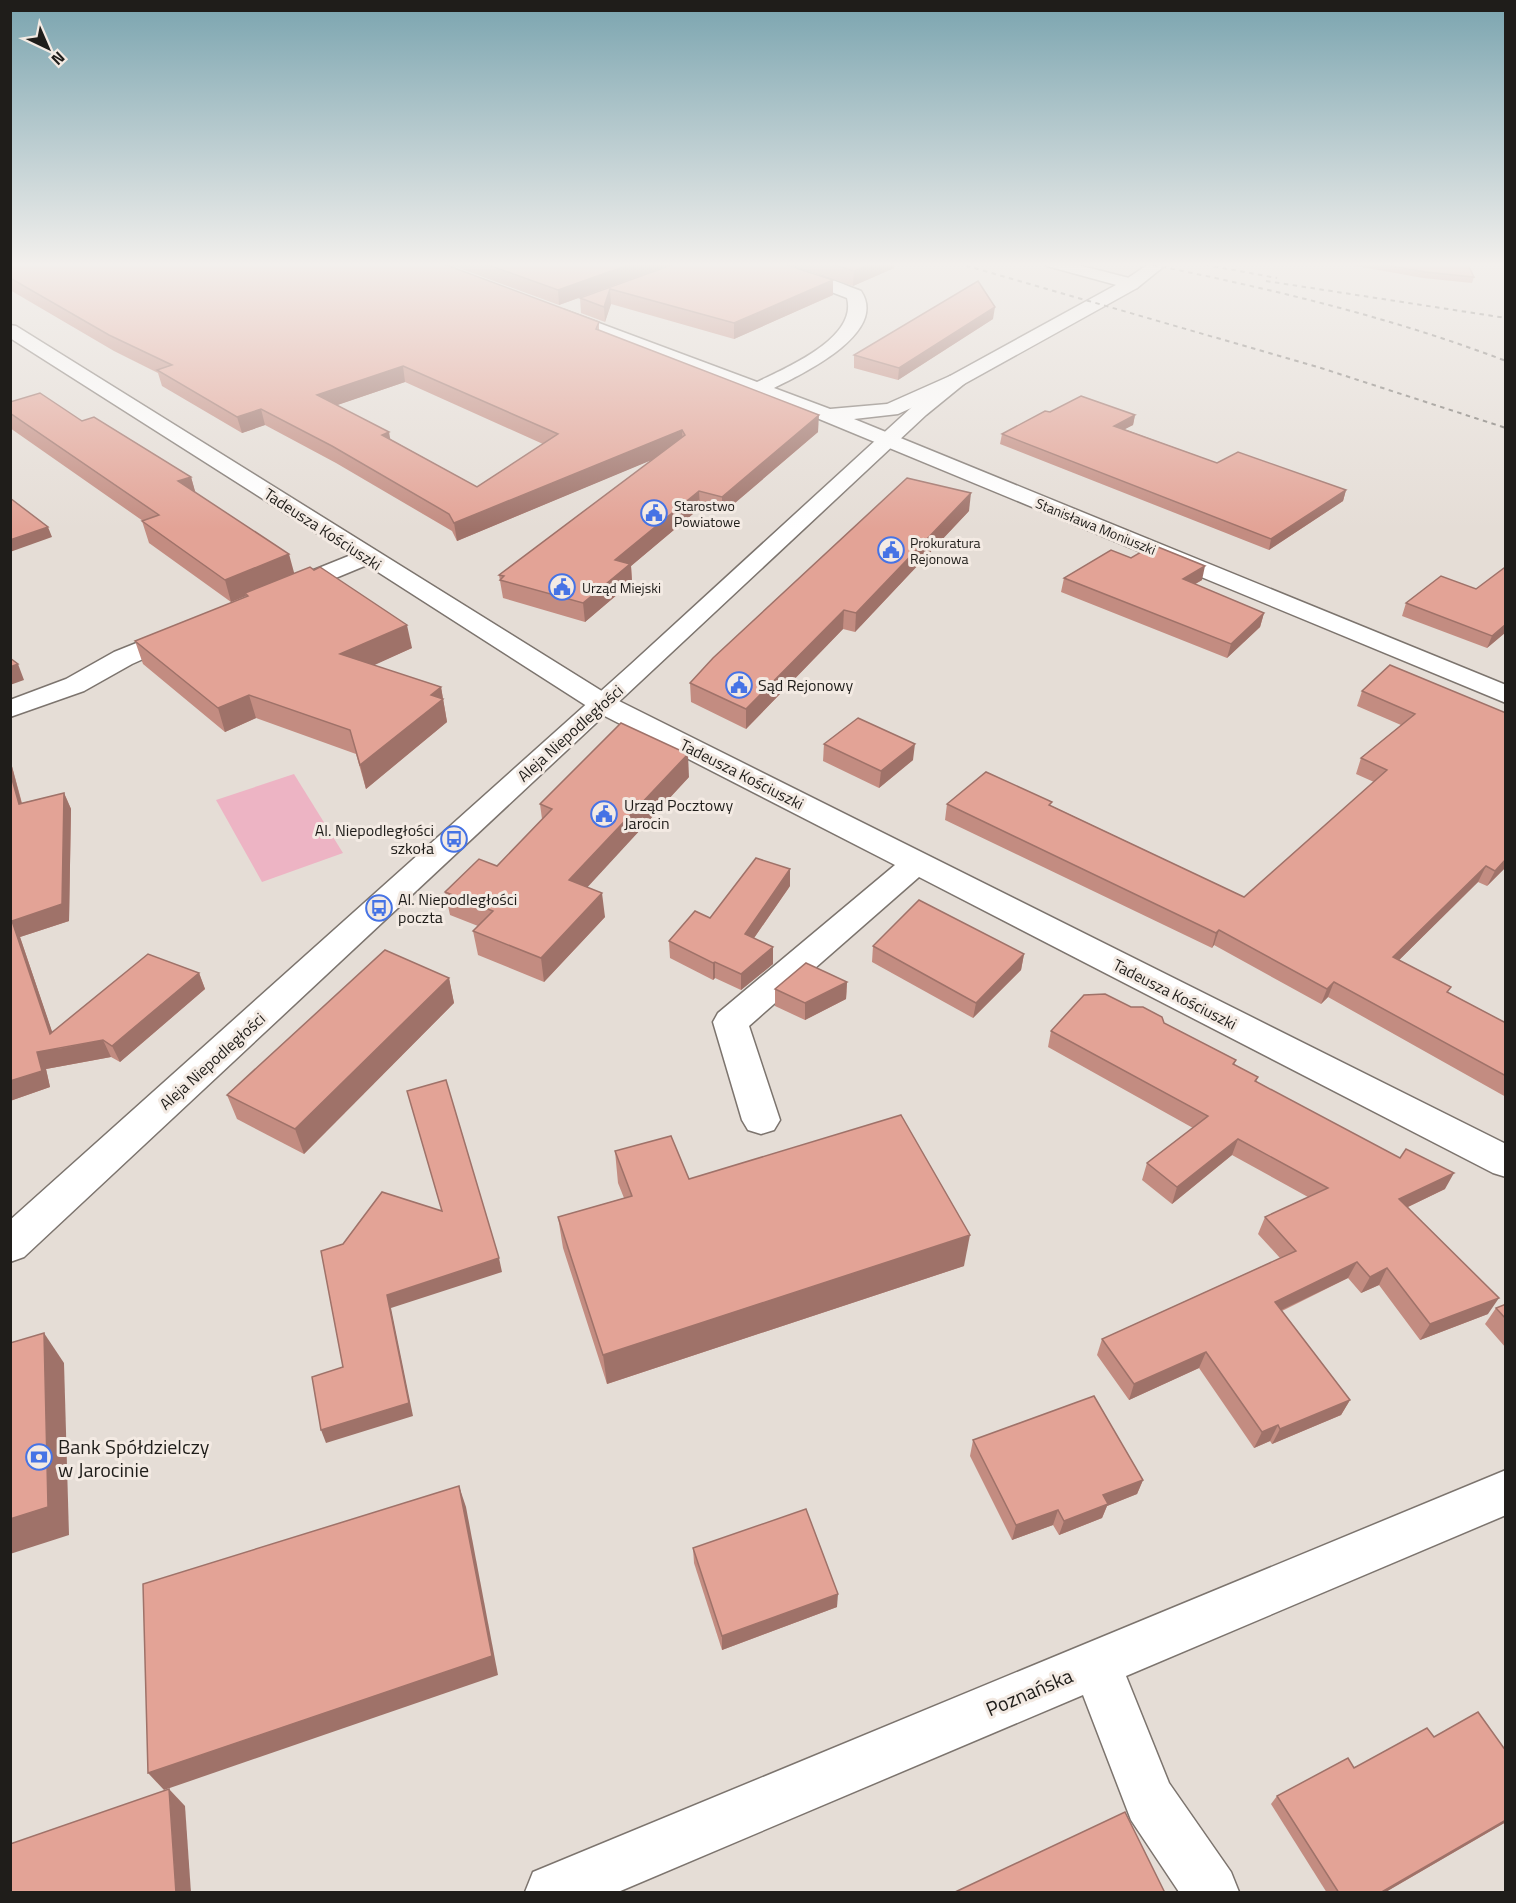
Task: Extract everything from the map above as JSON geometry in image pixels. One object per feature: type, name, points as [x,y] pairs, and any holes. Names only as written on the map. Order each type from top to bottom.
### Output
[{"type":"street","name":"Tadeusza Kościuszki","points":[[44,352],[603,704],[1506,1162]]},
{"type":"street","name":"Stanisława Moniuszki","points":[[658,352],[819,412],[1506,695]]},
{"type":"street","points":[[758,389],[802,367],[824,352]]},
{"type":"street","name":"Aleja Niepodległości","points":[[10,1245],[603,704],[918,411],[957,380],[1008,352]]},
{"type":"street","name":"Stanisława Moniuszki","points":[[819,412],[863,413],[891,410],[957,380]]},
{"type":"street","points":[[264,599],[367,557]]},
{"type":"street","points":[[10,709],[75,686],[123,658],[200,626]]},
{"type":"street","points":[[761,1120],[730,1022],[916,863]]},
{"type":"street","name":"Poznańska","points":[[553,1893],[1506,1492]]},
{"type":"street","points":[[1096,1664],[1150,1802],[1211,1893]]},
{"type":"shaded area","points":[[294,774],[343,853],[262,882],[216,800]]},
{"type":"building","points":[[144,352],[655,352],[819,415],[722,497],[699,491],[615,560],[630,564],[583,603],[500,580],[504,576],[499,575],[685,435],[682,430],[454,523],[449,514],[332,446],[261,409],[237,417],[157,370],[172,365]],"holes":[[[403,366],[558,434],[477,487],[382,435],[389,432],[317,395]]]},
{"type":"building","points":[[859,352],[924,352],[899,368],[854,355]]},
{"type":"building","points":[[40,393],[82,421],[94,417],[191,477],[178,481],[289,554],[225,580],[142,521],[159,515],[10,413],[10,402]]},
{"type":"building","points":[[1081,396],[1135,415],[1114,426],[1217,463],[1238,452],[1346,490],[1271,539],[1002,434],[1045,411],[1050,412]]},
{"type":"building","points":[[907,478],[971,493],[856,613],[844,610],[746,709],[690,683],[713,658]]},
{"type":"building","points":[[10,498],[48,527],[10,540]]},
{"type":"building","points":[[1153,545],[1205,566],[1183,579],[1264,613],[1231,644],[1064,578],[1111,550],[1131,558]]},
{"type":"building","points":[[310,567],[314,570],[320,567],[407,625],[340,654],[441,687],[431,695],[443,699],[360,765],[350,730],[249,695],[218,708],[135,641],[248,596],[245,593]]},
{"type":"building","points":[[1506,568],[1506,624],[1492,636],[1406,603],[1441,576],[1476,589]]},
{"type":"building","points":[[10,658],[18,664],[10,667]]},
{"type":"building","points":[[1390,665],[1506,713],[1506,859],[1495,871],[1486,866],[1393,957],[1451,987],[1447,992],[1506,1023],[1506,1076],[1334,982],[1327,989],[1219,930],[1216,933],[947,804],[986,772],[1052,802],[1049,805],[1244,897],[1387,770],[1361,758],[1415,714],[1362,691]]},
{"type":"building","points":[[858,718],[915,744],[881,771],[824,744]]},
{"type":"building","points":[[621,723],[688,754],[569,880],[602,893],[541,958],[473,931],[493,911],[445,892],[479,859],[497,866],[552,809],[540,804]]},
{"type":"building","points":[[10,772],[19,804],[64,793],[62,904],[12,921],[50,1034],[148,954],[199,973],[112,1046],[103,1040],[37,1052],[42,1071],[10,1081]]},
{"type":"building","points":[[756,858],[790,869],[745,934],[773,947],[741,974],[669,941],[695,911],[710,918]]},
{"type":"building","points":[[919,900],[1024,954],[976,1003],[873,946]]},
{"type":"building","points":[[385,950],[449,978],[295,1129],[227,1095]]},
{"type":"building","points":[[806,963],[847,982],[805,1003],[775,989]]},
{"type":"building","points":[[1105,994],[1131,1007],[1143,1007],[1162,1017],[1164,1023],[1236,1060],[1233,1064],[1258,1077],[1255,1081],[1400,1158],[1406,1149],[1454,1173],[1399,1199],[1499,1298],[1430,1324],[1387,1268],[1370,1277],[1357,1262],[1275,1302],[1350,1400],[1280,1429],[1278,1425],[1262,1432],[1206,1352],[1134,1384],[1102,1339],[1296,1251],[1265,1217],[1328,1188],[1238,1139],[1177,1187],[1147,1163],[1208,1116],[1051,1031],[1084,995]]},
{"type":"building","points":[[446,1080],[499,1258],[387,1295],[409,1403],[321,1430],[312,1377],[343,1367],[321,1251],[343,1244],[382,1192],[442,1211],[407,1091]]},
{"type":"building","points":[[901,1115],[970,1235],[603,1355],[558,1217],[632,1196],[615,1151],[671,1136],[689,1179]]},
{"type":"building","points":[[1506,1304],[1506,1319],[1496,1308]]},
{"type":"building","points":[[44,1333],[48,1507],[10,1519],[10,1343]]},
{"type":"building","points":[[1094,1396],[1143,1480],[1103,1495],[1108,1504],[1064,1521],[1058,1510],[1016,1525],[973,1440]]},
{"type":"building","points":[[459,1486],[492,1656],[148,1773],[143,1584]]},
{"type":"building","points":[[806,1509],[838,1594],[722,1636],[693,1548]]},
{"type":"building","points":[[1478,1712],[1506,1751],[1506,1820],[1380,1893],[1339,1893],[1277,1796],[1348,1758],[1354,1768],[1427,1728],[1434,1737]]},
{"type":"building","points":[[169,1789],[176,1893],[10,1893],[10,1844]]},
{"type":"building","points":[[1125,1812],[1165,1893],[953,1893]]},
{"type":"railway","points":[[1265,352],[1506,428]]},
{"type":"railway","points":[[1481,352],[1506,361]]},
{"type":"place","name":"Starostwo Powiatowe","points":[[654,513]]},
{"type":"place","name":"Prokuratura Rejonowa","points":[[891,550]]},
{"type":"place","name":"Urząd Miejski","points":[[562,587]]},
{"type":"place","name":"Sąd Rejonowy","points":[[739,685]]},
{"type":"place","name":"Urząd Pocztowy Jarocin","points":[[604,814]]},
{"type":"place","name":"Al. Niepodległości szkoła","points":[[454,839]]},
{"type":"place","name":"Al. Niepodległości poczta","points":[[379,908]]},
{"type":"place","name":"Bank Spółdzielczy w Jarocinie","points":[[39,1457]]}]
